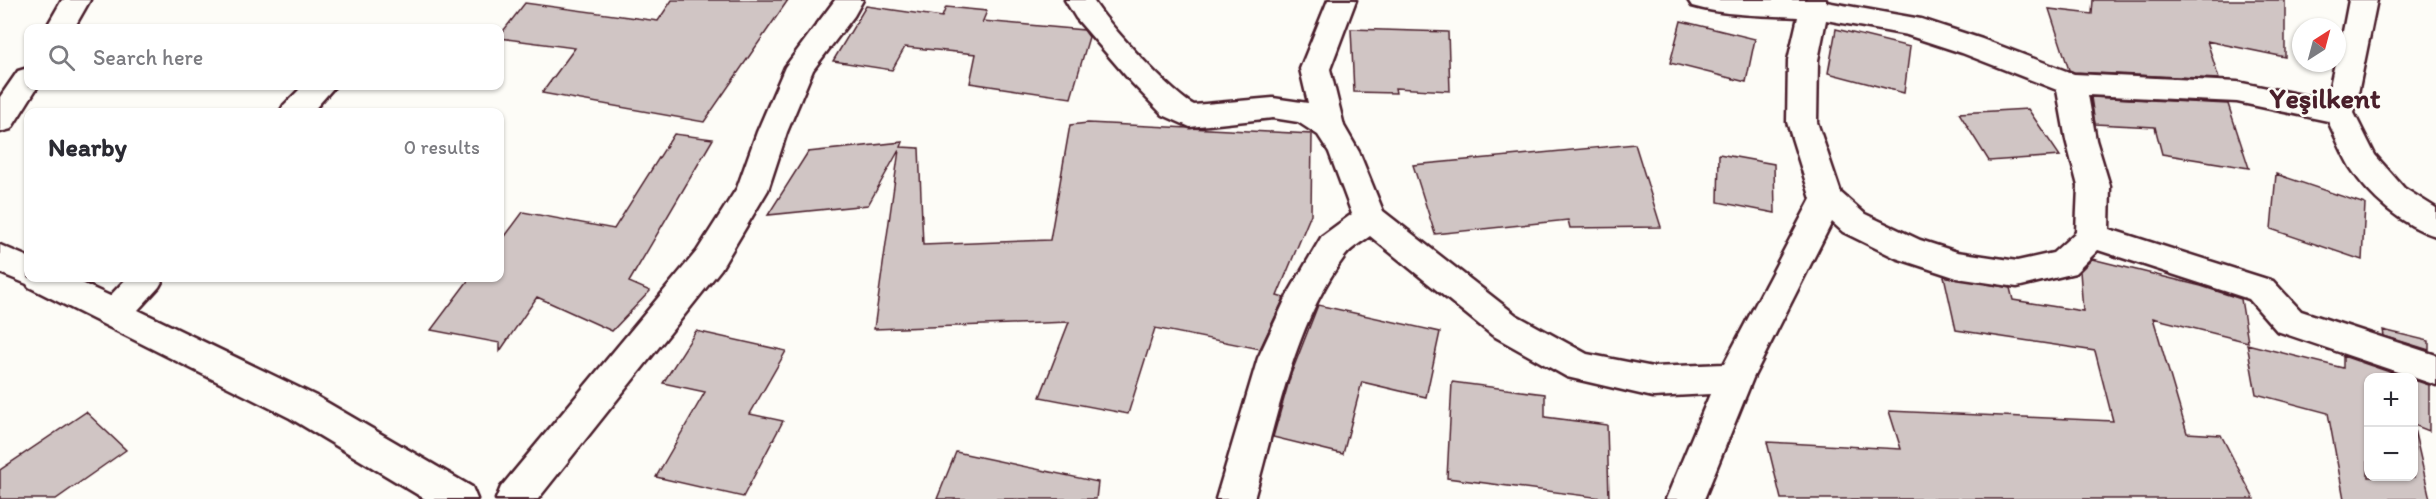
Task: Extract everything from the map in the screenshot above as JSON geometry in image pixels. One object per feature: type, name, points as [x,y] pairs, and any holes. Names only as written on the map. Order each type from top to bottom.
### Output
[{"type":"street","points":[[62,24],[76,0]]},
{"type":"street","points":[[515,499],[708,260],[752,190],[772,132],[800,67],[844,10],[849,0]]},
{"type":"street","points":[[1079,0],[1086,12],[1142,76],[1174,108],[1190,116],[1273,108],[1306,113],[1329,127]]},
{"type":"street","points":[[1342,0],[1315,69],[1329,127],[1344,152],[1370,218],[1504,325],[1580,367],[1653,382],[1735,378]]},
{"type":"street","points":[[1702,0],[1735,5],[1813,5],[1911,26],[1972,46],[2071,84],[2237,92],[2339,113]]},
{"type":"street","points":[[2363,0],[2339,113],[2363,162],[2392,196],[2436,224]]},
{"type":"street","points":[[1813,5],[1803,60],[1802,122],[1827,199],[1854,224],[1908,249],[1957,265],[2017,274],[2063,264],[2092,236],[2094,186],[2081,140],[2071,84]]},
{"type":"street","points":[[3,111],[24,83]]},
{"type":"street","points":[[299,108],[316,90]]},
{"type":"street","points":[[1684,499],[1735,378],[1827,199]]},
{"type":"street","points":[[1235,499],[1276,358],[1305,294],[1335,245],[1370,218]]},
{"type":"street","points":[[2092,236],[2261,290],[2271,298],[2277,311],[2289,321],[2436,370]]},
{"type":"street","points":[[0,258],[24,269]]},
{"type":"street","points":[[49,282],[303,407],[458,499]]},
{"type":"street","points":[[115,313],[143,282]]},
{"type":"building","points":[[672,0],[788,0],[704,122],[542,93],[575,48],[504,39],[504,30],[525,3],[658,21]]},
{"type":"building","points":[[2093,0],[2285,0],[2285,57],[2207,41],[2219,79],[2074,72],[2069,70],[2049,9],[2092,14]]},
{"type":"building","points":[[866,6],[942,17],[946,7],[987,11],[982,23],[983,21],[1084,30],[1089,37],[1071,98],[970,83],[976,54],[905,47],[892,70],[833,61]]},
{"type":"building","points":[[1681,21],[1755,39],[1746,82],[1670,63]]},
{"type":"building","points":[[1351,29],[1448,32],[1450,91],[1395,88],[1396,93],[1354,92]]},
{"type":"building","points":[[1836,29],[1910,47],[1904,93],[1828,73]]},
{"type":"building","points":[[2091,97],[2228,104],[2249,168],[2162,154],[2155,127],[2095,124]]},
{"type":"building","points":[[2028,109],[2060,156],[1989,161],[1959,113]]},
{"type":"building","points":[[1088,123],[1312,134],[1311,214],[1277,296],[1284,298],[1260,349],[1155,328],[1128,414],[1040,397],[1069,322],[874,329],[899,150],[868,205],[768,215],[808,152],[903,142],[901,147],[919,148],[923,245],[1050,240],[1070,125]]},
{"type":"building","points":[[674,134],[713,139],[629,282],[650,291],[612,331],[537,297],[500,351],[500,343],[431,330],[467,282],[504,282],[504,238],[523,212],[614,229]]},
{"type":"building","points":[[1635,144],[1661,227],[1570,228],[1568,220],[1435,234],[1413,165]]},
{"type":"building","points":[[1719,154],[1774,164],[1775,213],[1718,202]]},
{"type":"building","points":[[2276,174],[2365,204],[2362,260],[2271,229]]},
{"type":"building","points":[[2092,259],[2201,286],[2241,299],[2248,342],[2153,318],[2187,433],[2221,435],[2254,499],[1781,499],[1767,442],[1901,449],[1889,411],[2113,421],[2095,351],[1956,330],[1944,276],[2010,288],[2013,300],[2083,311],[2080,271]]},
{"type":"building","points":[[1318,305],[1440,332],[1426,397],[1362,382],[1343,454],[1273,437],[1291,374]]},
{"type":"building","points":[[2383,330],[2429,341],[2429,350],[2384,336]]},
{"type":"building","points":[[696,331],[786,351],[750,414],[783,421],[743,497],[656,477],[705,392],[663,383]]},
{"type":"building","points":[[2247,344],[2343,368],[2343,356],[2392,373],[2364,373],[2364,481],[2418,481],[2418,446],[2430,499],[2344,499],[2328,413],[2256,394]]},
{"type":"building","points":[[2418,381],[2429,385],[2429,431],[2418,427]]},
{"type":"building","points":[[1452,382],[1545,394],[1545,417],[1607,425],[1609,499],[1447,478]]},
{"type":"building","points":[[86,412],[126,450],[56,499],[0,499],[0,470]]},
{"type":"building","points":[[956,452],[1098,482],[1096,499],[937,499]]},
{"type":"district","name":"Yeşilkent","points":[[2325,98]]}]
